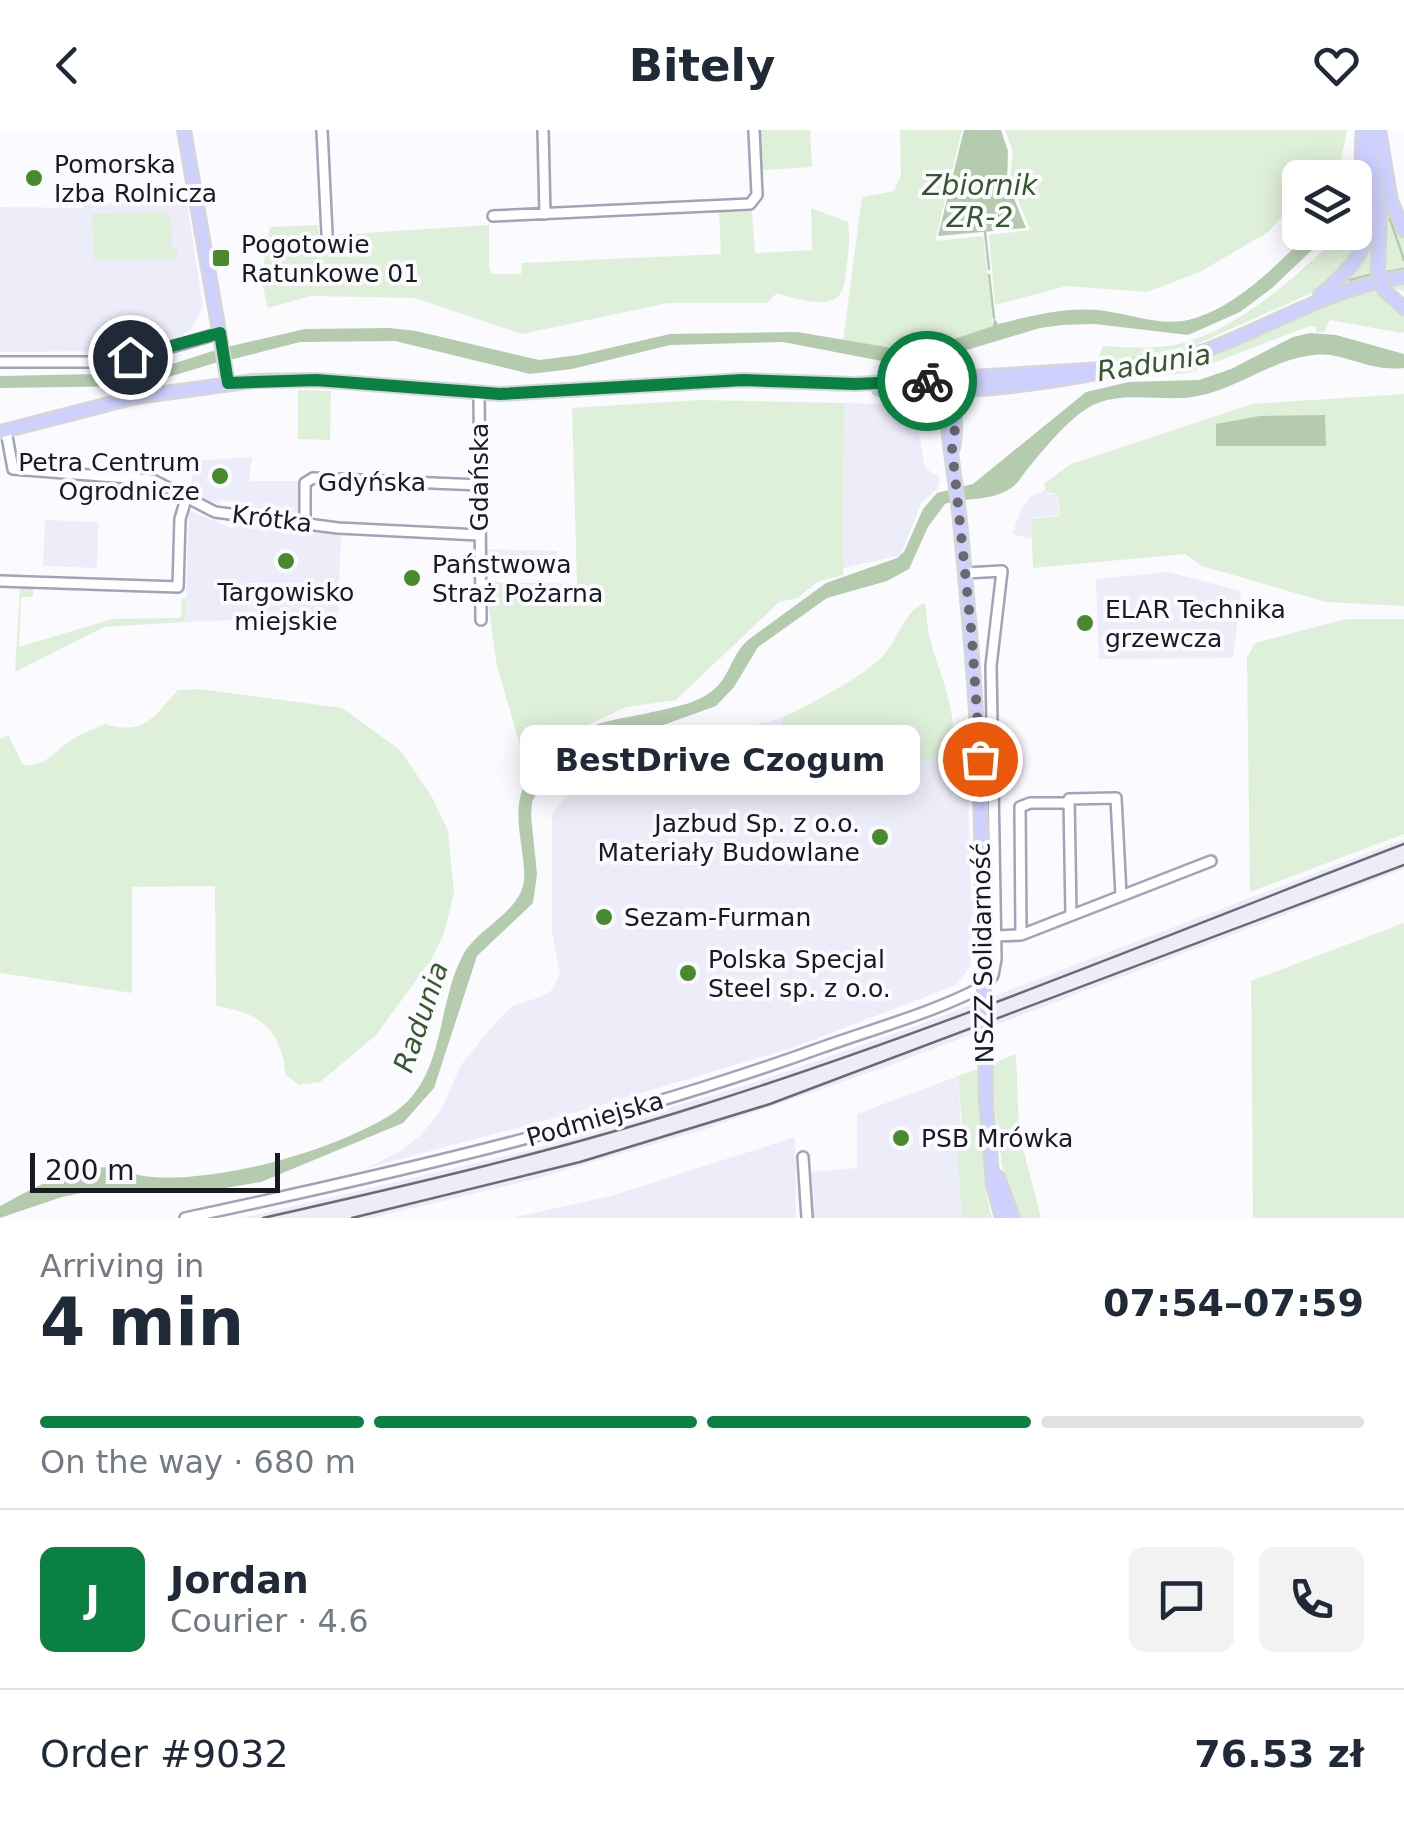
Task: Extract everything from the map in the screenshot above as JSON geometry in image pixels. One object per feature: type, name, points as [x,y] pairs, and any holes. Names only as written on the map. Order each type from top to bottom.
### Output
[{"type":"main road","points":[[184,130],[228,383]]},
{"type":"main road","points":[[1365,130],[1375,176],[1404,230]]},
{"type":"main road","points":[[1378,130],[1374,216],[1378,270],[1384,290],[1404,308]]},
{"type":"main road","points":[[1308,304],[1356,263],[1374,216]]},
{"type":"main road","points":[[946,384],[967,389],[1079,378],[1200,352],[1308,304],[1362,285],[1404,277]]},
{"type":"main road","points":[[3,431],[136,398],[228,383],[316,380],[480,394],[540,394],[743,380],[855,384],[900,391],[1120,368]]},
{"type":"main road","points":[[946,384],[954,404],[956,431],[952,448]]},
{"type":"main road","points":[[946,384],[944,405],[952,448]]},
{"type":"main road","points":[[954,404],[967,389]]},
{"type":"main road","name":"NSZZ Solidarność","points":[[952,448],[978,718],[986,1104],[993,1185],[1002,1218]]},
{"type":"main road","name":"NSZZ Solidarność","points":[[990,1154],[1013,1218]]},
{"type":"street","points":[[322,130],[326,234]]},
{"type":"street","points":[[543,130],[545,214]]},
{"type":"street","points":[[493,216],[750,204],[757,196],[754,130]]},
{"type":"street","points":[[0,362],[102,362],[221,339]]},
{"type":"street","name":"Gdańska","points":[[480,394],[481,620]]},
{"type":"street","points":[[3,431],[12,469]]},
{"type":"street","name":"Krótka","points":[[0,468],[152,480],[215,512],[390,532],[479,534]]},
{"type":"street","name":"Gdyńska","points":[[305,523],[305,483],[313,478],[480,484]]},
{"type":"street","points":[[0,581],[178,588],[180,520],[186,499]]},
{"type":"street","points":[[965,573],[1002,571],[991,666],[996,936],[1021,935],[1211,860]]},
{"type":"street","points":[[1071,914],[1069,800],[1116,798],[1120,895]]},
{"type":"street","points":[[1021,935],[1020,807],[1030,803],[1069,804]]},
{"type":"street","name":"Podmiejska","points":[[185,1218],[478,1151],[654,1102],[890,1022],[978,989],[992,978],[996,968],[996,936]]},
{"type":"street","points":[[803,1157],[806,1218]]},
{"type":"shaded area","points":[[760,130],[810,130],[812,167],[762,170]]},
{"type":"shaded area","points":[[900,130],[962,130],[935,241],[983,236],[993,326],[919,346],[884,347],[843,341],[862,197],[894,191],[901,175]]},
{"type":"shaded area","points":[[1005,130],[1347,130],[1341,160],[1282,160],[1282,217],[1268,232],[1200,272],[1147,292],[1066,286],[995,305],[989,235],[1030,230],[1010,180],[1013,152]]},
{"type":"shaded area","points":[[187,202],[203,307],[192,329],[178,338],[111,351],[0,352],[0,207],[83,208],[85,204]]},
{"type":"shaded area","points":[[811,208],[848,222],[845,283],[840,294],[828,301],[777,293],[767,303],[668,303],[522,334],[415,298],[311,296],[268,308],[261,279],[270,227],[318,225],[319,236],[489,225],[489,269],[493,274],[521,274],[522,263],[721,254],[719,212],[752,211],[755,253],[812,250]]},
{"type":"shaded area","points":[[1380,208],[1404,213],[1404,219],[1390,214],[1404,236],[1404,272],[1335,288],[1358,264],[1365,250],[1372,250],[1372,211]]},
{"type":"shaded area","points":[[165,211],[171,216],[172,248],[177,249],[178,259],[94,260],[92,214]]},
{"type":"shaded area","points":[[1322,250],[1354,250],[1349,263],[1318,290],[1197,344],[1109,364],[1096,363],[1103,346],[1174,345],[1219,329],[1264,301]]},
{"type":"shaded area","points":[[1404,281],[1404,291],[1378,291],[1391,308],[1404,315],[1401,333],[1330,320],[1324,332],[1309,326],[1188,373],[1096,380],[1173,364],[1337,297]]},
{"type":"shaded area","points":[[298,390],[331,391],[330,440],[298,439]]},
{"type":"shaded area","points":[[1404,394],[1404,606],[1326,602],[1202,566],[1185,554],[1033,568],[1031,519],[1060,516],[1058,494],[1046,492],[1044,484],[1071,464],[1252,404]]},
{"type":"shaded area","points":[[699,400],[844,403],[843,575],[817,582],[798,598],[779,602],[676,700],[626,707],[523,756],[497,666],[485,582],[577,584],[572,408]]},
{"type":"shaded area","points":[[844,403],[914,405],[925,468],[939,477],[939,483],[921,503],[901,555],[843,568]]},
{"type":"shaded area","points":[[252,457],[249,481],[298,481],[298,515],[245,509],[241,502],[220,500],[218,504],[199,496],[199,482],[192,481],[191,461]]},
{"type":"shaded area","points":[[1045,490],[1058,494],[1059,515],[1031,518],[1031,539],[1012,534],[1030,497]]},
{"type":"shaded area","name":"Targowisko miejskie","points":[[189,510],[233,529],[235,522],[341,534],[338,616],[185,622]]},
{"type":"shaded area","points":[[45,520],[98,522],[97,568],[43,566]]},
{"type":"shaded area","points":[[485,549],[557,551],[558,576],[485,574]]},
{"type":"shaded area","points":[[1168,572],[1241,591],[1233,658],[1099,659],[1096,579]]},
{"type":"shaded area","points":[[20,585],[33,589],[33,597],[21,597],[19,647],[112,619],[181,618],[182,598],[186,599],[185,622],[104,627],[15,672]]},
{"type":"shaded area","points":[[925,603],[930,638],[952,717],[953,728],[945,739],[945,757],[793,784],[781,718],[873,665],[888,650],[911,613]]},
{"type":"shaded area","points":[[1346,619],[1404,619],[1404,834],[1250,892],[1247,658],[1255,643]]},
{"type":"shaded area","points":[[199,689],[342,708],[400,750],[432,797],[448,831],[454,893],[444,933],[431,960],[376,1035],[320,1082],[299,1085],[286,1075],[279,1045],[266,1026],[245,1013],[216,1006],[215,886],[132,887],[132,993],[0,973],[0,739],[8,735],[23,765],[36,764],[71,740],[105,724],[139,726],[178,690]]},
{"type":"shaded area","points":[[781,718],[794,784],[967,753],[971,899],[980,900],[980,916],[970,918],[971,965],[956,985],[792,1048],[588,1109],[367,1168],[420,1136],[441,1110],[461,1065],[512,1006],[552,990],[560,975],[552,931],[552,814],[584,774]]},
{"type":"shaded area","points":[[1404,839],[1404,869],[891,1065],[706,1129],[535,1179],[371,1218],[243,1218],[526,1151],[762,1080],[910,1028]]},
{"type":"shaded area","points":[[1404,923],[1404,1218],[1253,1218],[1251,981]]},
{"type":"shaded area","points":[[1016,1054],[1019,1133],[1041,1218],[1020,1218],[1002,1165],[994,1103],[978,1104],[992,1218],[962,1218],[957,1150],[964,1149],[958,1076]]},
{"type":"shaded area","points":[[958,1076],[962,1142],[973,1198],[966,1218],[811,1218],[810,1172],[857,1168],[857,1114]]},
{"type":"shaded area","points":[[795,1137],[796,1218],[512,1218],[611,1196]]},
{"type":"water","name":"Zbiornik ZR-2","points":[[964,130],[1001,130],[1008,151],[1007,181],[1026,228],[938,236]]},
{"type":"water","points":[[1292,250],[1312,250],[1240,312],[1188,335],[1095,324],[1062,325],[937,359],[892,363],[783,342],[670,345],[572,369],[530,374],[395,341],[300,342],[230,360],[227,347],[305,329],[390,328],[539,360],[670,334],[797,332],[898,349],[933,346],[993,326],[994,318],[998,324],[1060,311],[1098,310],[1183,321],[1219,308]]},
{"type":"water","points":[[1310,333],[1336,335],[1404,354],[1404,368],[1314,355],[1284,362],[1198,396],[1117,398],[1091,406],[1056,436],[1013,486],[995,495],[945,504],[928,527],[909,569],[887,581],[827,598],[758,647],[734,687],[716,706],[641,733],[586,743],[568,753],[543,781],[532,802],[537,874],[533,903],[477,956],[434,1088],[403,1123],[261,1182],[202,1192],[100,1189],[0,1218],[0,1206],[84,1169],[113,1168],[162,1177],[219,1173],[321,1147],[389,1116],[408,1101],[431,1063],[463,955],[507,911],[521,891],[521,794],[555,747],[586,728],[682,705],[708,694],[721,682],[748,640],[826,583],[897,558],[904,552],[923,509],[937,493],[973,484],[1086,392],[1129,382],[1199,380]]},
{"type":"water","points":[[216,350],[218,362],[139,386],[0,388],[0,376],[144,373]]},
{"type":"water","points":[[1325,415],[1326,446],[1216,446],[1216,424],[1260,416]]},
{"type":"waterway","points":[[1390,219],[1404,260]]},
{"type":"waterway","points":[[985,232],[989,269]]},
{"type":"waterway","points":[[1386,272],[1404,269]]},
{"type":"waterway","points":[[1350,280],[1373,274]]},
{"type":"waterway","points":[[989,275],[994,318]]},
{"type":"railway","points":[[263,1218],[534,1153],[785,1078],[1051,981],[1404,844]]},
{"type":"railway","points":[[352,1218],[580,1162],[770,1104],[1404,865]]},
{"type":"way so far","points":[[927,381],[946,379],[954,404],[956,431],[952,448],[980,759]]},
{"type":"place","name":"Pomorska Izba Rolnicza","points":[[34,178]]},
{"type":"place","name":"Pogotowie Ratunkowe 01","points":[[221,258]]},
{"type":"place","name":"Petra Centrum Ogrodnicze","points":[[220,476]]},
{"type":"place","name":"Targowisko miejskie","points":[[286,561]]},
{"type":"place","name":"Państwowa Straż Pożarna","points":[[412,578]]},
{"type":"place","name":"ELAR Technika grzewcza","points":[[1085,623]]},
{"type":"place","name":"BestDrive Czogum","points":[[980,759]]},
{"type":"place","name":"Jazbud Sp. z o.o. Materiały Budowlane","points":[[880,837]]},
{"type":"place","name":"Sezam-Furman","points":[[604,917]]},
{"type":"place","name":"Polska Specjal Steel sp. z o.o.","points":[[688,973]]},
{"type":"place","name":"PSB Mrówka","points":[[901,1138]]},
{"type":"route","points":[[130,357],[220,333],[228,383],[316,380],[540,394],[743,380],[855,384],[927,381]]},
{"type":"water label","name":"Radunia","points":[[1154,363]]},
{"type":"water label","name":"Radunia","points":[[421,1017]]}]
